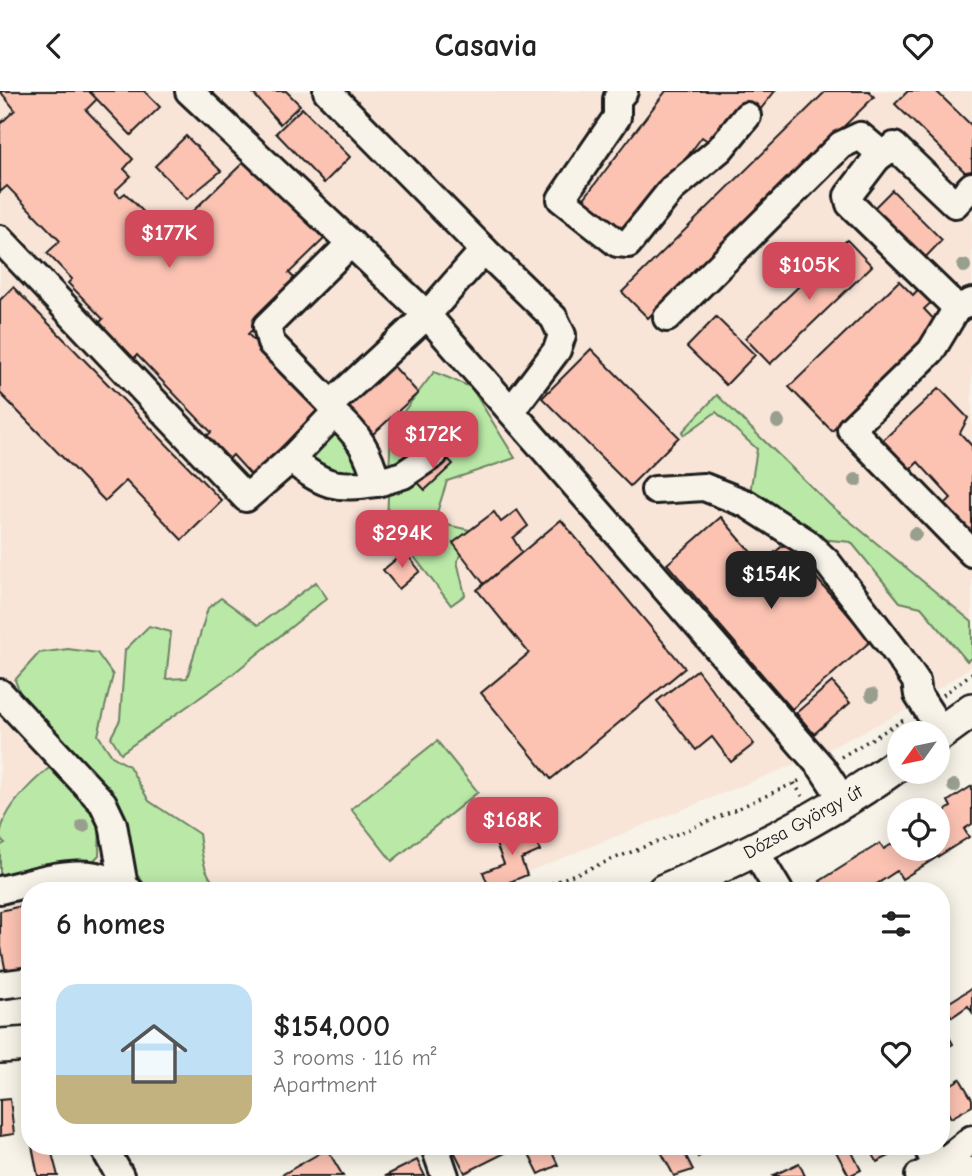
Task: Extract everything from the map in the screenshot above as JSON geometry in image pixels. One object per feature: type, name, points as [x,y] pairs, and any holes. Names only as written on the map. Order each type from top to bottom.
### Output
[{"type":"main road","points":[[945,721],[972,710]]},
{"type":"main road","name":"Dózsa György út","points":[[684,882],[755,851],[887,771]]},
{"type":"main road","points":[[0,1046],[21,1045]]},
{"type":"street","points":[[188,91],[427,315],[822,768],[843,800]]},
{"type":"street","points":[[327,91],[554,318],[562,335],[557,350],[511,411]]},
{"type":"street","points":[[616,94],[618,117],[561,199],[617,243],[628,244],[672,189],[720,149],[747,116]]},
{"type":"street","points":[[667,318],[841,145],[860,136],[873,147],[877,158]]},
{"type":"street","points":[[972,186],[955,204],[894,146],[877,158],[848,196],[850,204],[965,305],[931,351],[851,429],[972,553]]},
{"type":"street","points":[[0,239],[246,498],[291,459],[332,409],[427,315],[485,250]]},
{"type":"street","points":[[351,243],[267,326],[271,343],[361,440],[377,482]]},
{"type":"street","points":[[291,459],[326,484],[345,487],[377,482],[403,474],[434,454]]},
{"type":"street","points":[[655,490],[704,487],[747,505],[806,542],[827,562],[896,652],[916,681],[918,695],[933,721]]},
{"type":"street","points":[[0,693],[103,803],[113,824],[126,882]]},
{"type":"street","points":[[755,851],[774,882]]},
{"type":"street","points":[[35,882],[79,872],[97,875],[113,882]]},
{"type":"street","points":[[0,890],[21,885]]},
{"type":"street","points":[[0,985],[21,982]]},
{"type":"street","points":[[950,1153],[972,1139]]},
{"type":"street","points":[[108,1155],[120,1176]]},
{"type":"street","points":[[437,1155],[445,1176]]},
{"type":"street","points":[[930,1166],[947,1155]]},
{"type":"street","points":[[930,1166],[972,1171]]},
{"type":"path","points":[[938,721],[972,673]]},
{"type":"path","points":[[555,882],[710,821],[822,768],[887,743]]},
{"type":"shaded area","points":[[0,91],[972,91],[972,666],[905,711],[813,757],[530,871],[494,882],[21,882],[21,991],[0,994]]},
{"type":"green space","points":[[434,372],[471,387],[515,458],[447,481],[434,522],[478,532],[457,561],[465,595],[451,605],[387,521],[391,428]]},
{"type":"green space","points":[[717,395],[829,504],[972,622],[972,657],[967,661],[921,607],[900,602],[851,542],[809,538],[750,493],[757,449],[716,412],[684,435],[682,432]]},
{"type":"green space","points":[[335,428],[346,435],[362,470],[350,481],[311,460],[311,451]]},
{"type":"green space","points":[[316,582],[327,598],[229,677],[121,753],[111,737],[120,720],[125,650],[149,626],[171,632],[166,679],[187,678],[208,608],[221,598],[258,625]]},
{"type":"green space","points":[[68,649],[97,653],[113,675],[98,735],[112,756],[129,766],[149,801],[199,834],[207,873],[213,882],[143,882],[100,820],[99,855],[88,866],[0,882],[0,846],[5,843],[0,839],[7,815],[35,780],[68,754],[22,698],[15,680],[39,653]]},
{"type":"green space","points":[[437,741],[478,792],[392,861],[351,809]]},
{"type":"building","points":[[0,91],[89,91],[97,99],[86,110],[133,159],[124,169],[131,176],[115,191],[120,197],[125,193],[167,236],[247,159],[324,239],[289,273],[300,284],[248,334],[320,410],[252,476],[233,455],[227,461],[205,438],[211,432],[137,355],[132,361],[97,325],[103,319],[68,283],[72,279],[47,253],[60,241],[7,186],[0,192],[0,124],[15,110]]},
{"type":"building","points":[[89,91],[144,91],[160,107],[131,135]]},
{"type":"building","points":[[251,91],[286,91],[300,105],[280,124]]},
{"type":"building","points":[[666,91],[775,91],[756,115],[715,146],[702,137],[625,240],[579,205]]},
{"type":"building","points":[[826,91],[869,91],[874,97],[648,318],[622,292]]},
{"type":"building","points":[[908,91],[936,91],[972,126],[972,173],[969,176],[895,104]]},
{"type":"building","points":[[302,108],[350,157],[324,183],[276,133]]},
{"type":"building","points":[[186,136],[221,171],[187,199],[155,166]]},
{"type":"building","points":[[892,190],[942,240],[919,264],[868,214]]},
{"type":"building","points":[[847,240],[872,266],[770,364],[745,338]]},
{"type":"building","points":[[899,281],[913,295],[923,284],[936,298],[924,309],[941,327],[832,431],[789,387]]},
{"type":"building","points":[[13,287],[222,501],[182,540],[126,481],[105,501],[0,393],[0,300]]},
{"type":"building","points":[[716,317],[755,355],[726,385],[687,347]]},
{"type":"building","points":[[591,349],[679,437],[630,486],[542,398]]},
{"type":"building","points":[[389,361],[418,393],[373,434],[346,405]]},
{"type":"building","points":[[939,388],[968,418],[960,433],[972,446],[972,540],[941,508],[951,498],[918,462],[909,471],[881,442]]},
{"type":"building","points":[[441,452],[453,464],[425,490],[413,477]]},
{"type":"building","points":[[517,510],[528,526],[513,538],[522,553],[484,584],[453,543],[494,512],[501,522]]},
{"type":"building","points":[[721,517],[761,564],[786,543],[871,641],[792,709],[667,564]]},
{"type":"building","points":[[561,520],[685,668],[551,779],[481,693],[529,653],[477,590]]},
{"type":"building","points":[[405,552],[420,571],[399,589],[383,570]]},
{"type":"building","points":[[697,670],[754,744],[731,762],[712,737],[696,750],[657,701]]},
{"type":"building","points":[[832,682],[850,703],[814,734],[796,713]]},
{"type":"building","points":[[972,786],[972,824],[964,829],[969,837],[950,849],[950,808],[950,800]]},
{"type":"building","points":[[529,825],[540,851],[521,859],[527,875],[510,882],[487,882],[483,872],[504,864],[494,839]]},
{"type":"building","points":[[880,843],[884,849],[887,847],[887,861],[931,861],[902,879],[897,871],[880,882],[820,881]]},
{"type":"building","points":[[85,876],[86,882],[51,882]]},
{"type":"building","points":[[21,906],[21,970],[6,973],[0,942],[0,911]]},
{"type":"building","points":[[972,988],[972,1012],[968,1006],[952,1017],[950,1002]]},
{"type":"building","points":[[960,1079],[972,1099],[972,1106],[951,1118],[950,1116],[950,1085]]},
{"type":"building","points":[[10,1099],[14,1134],[0,1136],[0,1100]]},
{"type":"building","points":[[34,1155],[52,1155],[58,1176],[38,1176]]},
{"type":"building","points":[[317,1155],[331,1155],[343,1176],[280,1176]]},
{"type":"building","points":[[456,1155],[501,1155],[465,1173]]},
{"type":"building","points":[[530,1155],[553,1155],[558,1165],[539,1174]]},
{"type":"building","points":[[663,1155],[686,1155],[693,1170],[674,1176]]},
{"type":"building","points":[[838,1155],[854,1155],[861,1170],[849,1176]]},
{"type":"building","points":[[874,1155],[892,1155],[877,1162]]},
{"type":"building","points":[[417,1160],[425,1176],[385,1176]]},
{"type":"building","points":[[799,1163],[805,1176],[772,1176]]}]
